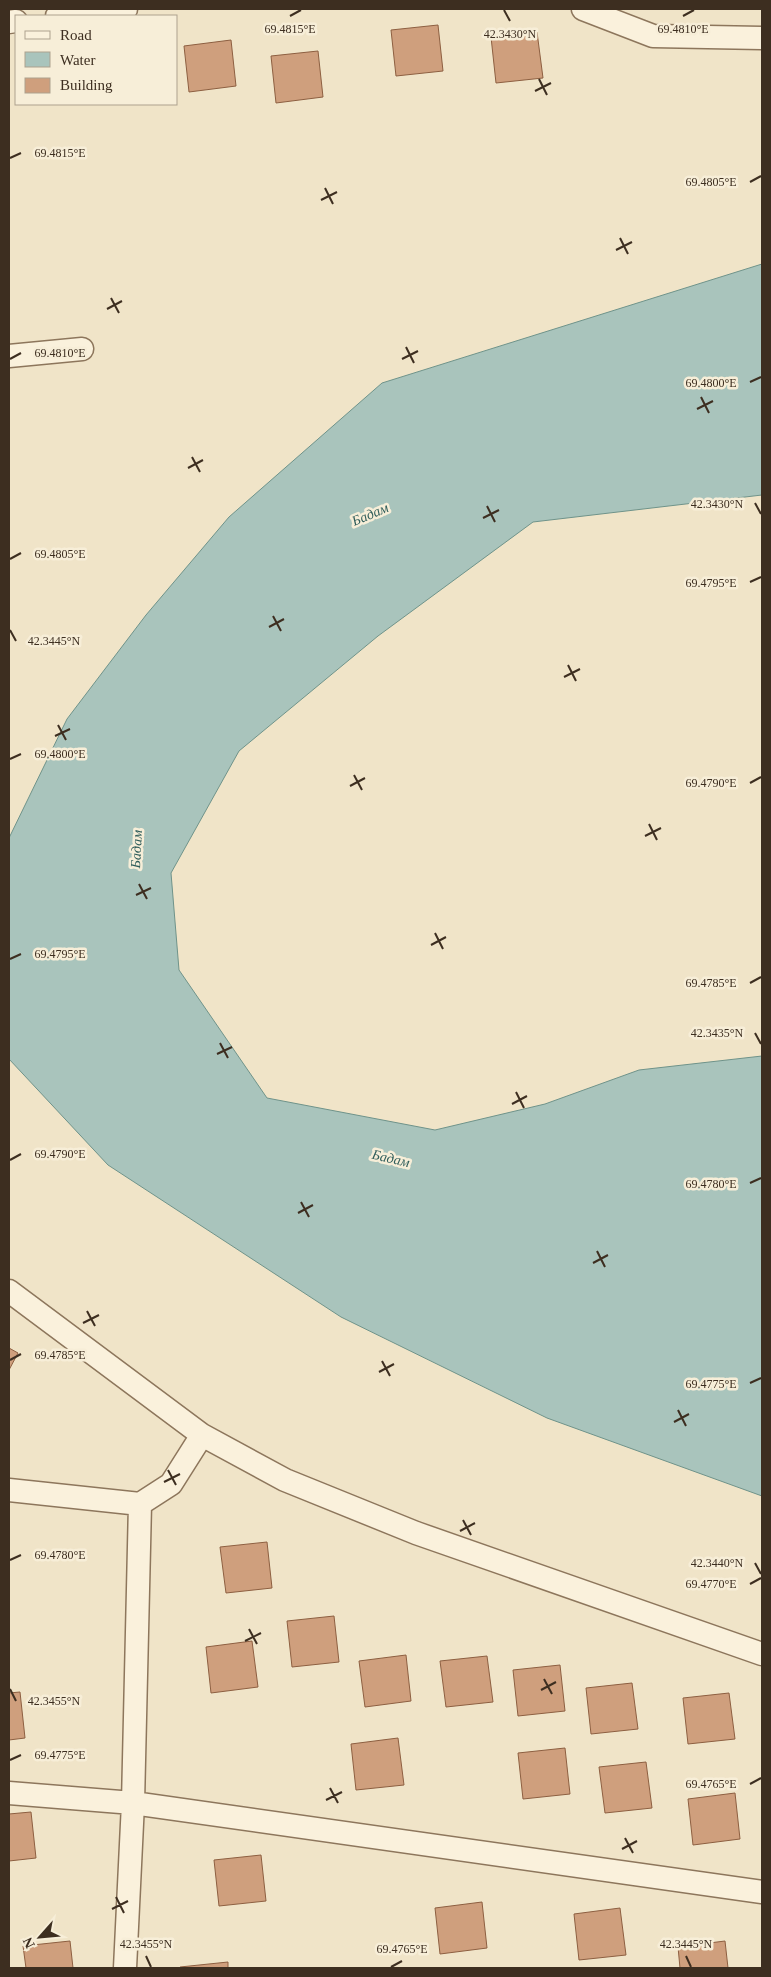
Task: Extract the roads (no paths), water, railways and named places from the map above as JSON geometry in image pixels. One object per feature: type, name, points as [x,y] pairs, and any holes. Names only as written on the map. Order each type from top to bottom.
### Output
[{"type":"street","points":[[67,15],[126,9]]},
{"type":"street","points":[[583,9],[653,36],[762,38]]},
{"type":"street","points":[[9,356],[82,349]]},
{"type":"street","points":[[9,1290],[202,1435],[285,1480],[416,1533],[762,1654]]},
{"type":"street","points":[[9,1490],[140,1504],[171,1484],[202,1435]]},
{"type":"street","points":[[125,1968],[133,1803],[140,1504]]},
{"type":"street","points":[[9,1793],[133,1803],[762,1892]]},
{"type":"water","name":"Бадам","points":[[762,264],[762,495],[533,522],[378,636],[239,751],[171,873],[179,970],[267,1098],[435,1130],[545,1104],[639,1070],[762,1056],[762,1496],[547,1418],[341,1317],[108,1165],[9,1059],[9,838],[67,719],[146,615],[229,517],[382,383]]}]
